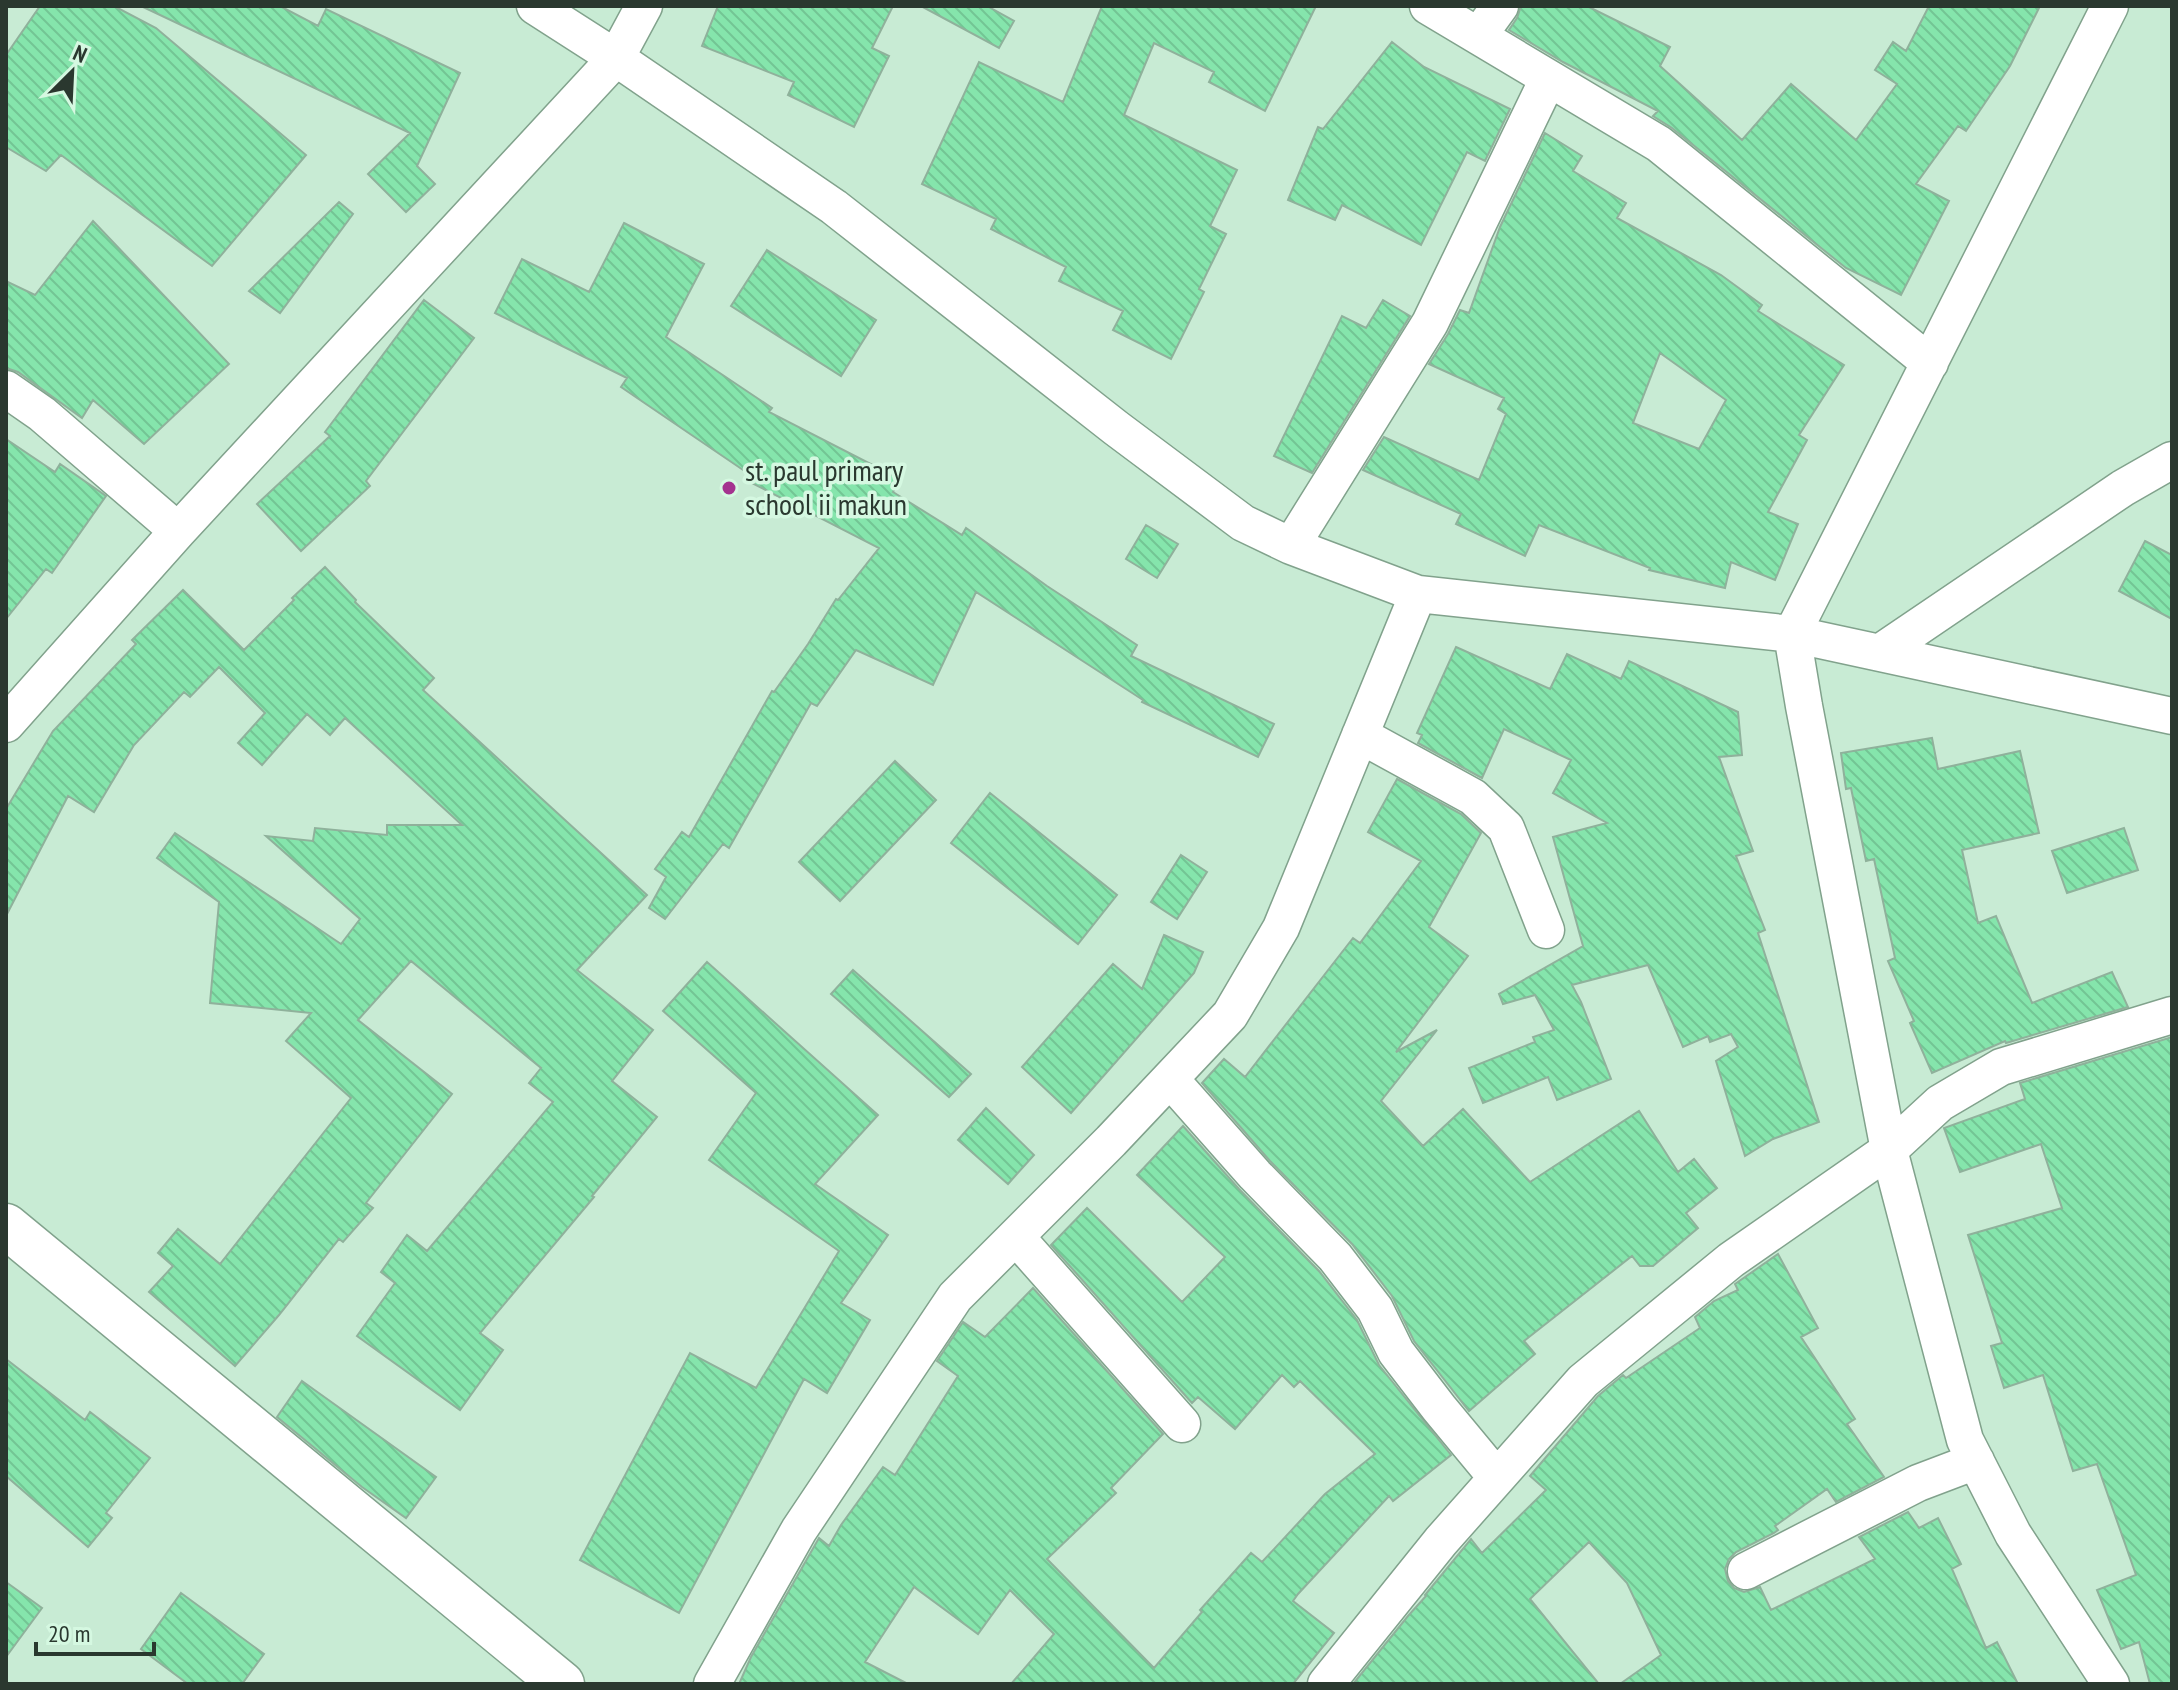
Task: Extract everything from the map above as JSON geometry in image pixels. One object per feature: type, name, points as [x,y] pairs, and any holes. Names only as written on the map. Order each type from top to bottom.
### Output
[{"type":"main road","points":[[6,1226],[562,1684]]},
{"type":"street","points":[[535,6],[834,207],[1116,428],[1243,523],[1291,546],[1418,594],[1792,634],[2172,716]]},
{"type":"street","points":[[6,724],[178,531],[616,58],[644,6]]},
{"type":"street","points":[[1428,6],[1659,144],[1930,363]]},
{"type":"street","points":[[1479,35],[1500,6]]},
{"type":"street","points":[[2110,6],[1792,634],[1889,1150],[1965,1440],[2013,1534],[2111,1684]]},
{"type":"street","points":[[1291,546],[1430,323],[1548,79]]},
{"type":"street","points":[[6,389],[42,414],[178,531]]},
{"type":"street","points":[[1881,652],[2123,488],[2172,460]]},
{"type":"street","points":[[712,1684],[799,1530],[955,1297],[1111,1141],[1230,1015],[1281,928],[1418,594]]},
{"type":"street","points":[[1360,735],[1473,797],[1506,828],[1546,930]]},
{"type":"street","points":[[1326,1684],[1441,1541],[1583,1381],[1731,1260],[1889,1150],[1940,1103],[2001,1067],[2172,1015]]},
{"type":"street","points":[[1170,1079],[1255,1175],[1335,1257],[1375,1309],[1396,1352],[1497,1478]]},
{"type":"street","points":[[1016,1237],[1182,1424]]},
{"type":"street","points":[[1746,1571],[1918,1483],[1976,1461]]},
{"type":"building","points":[[40,6],[114,6],[156,28],[306,155],[212,266],[61,155],[46,171],[6,147],[6,55]]},
{"type":"building","points":[[141,6],[280,6],[318,26],[326,9],[460,73],[417,166],[435,184],[406,212],[368,174],[410,133]]},
{"type":"building","points":[[718,6],[893,6],[872,48],[889,56],[854,127],[788,95],[794,82],[702,46]]},
{"type":"building","points":[[921,6],[987,6],[1014,21],[999,48]]},
{"type":"building","points":[[1102,6],[1316,6],[1265,111],[1209,82],[1214,72],[1154,43],[1124,115],[1237,170],[1210,226],[1226,234],[1199,289],[1204,292],[1171,359],[1113,330],[1123,311],[1059,281],[1066,267],[991,229],[996,219],[922,184],[979,62],[1063,102]]},
{"type":"building","points":[[1521,6],[1587,6],[1670,47],[1660,66],[1742,140],[1791,84],[1856,140],[1897,84],[1875,70],[1893,42],[1906,51],[1929,6],[2040,6],[2010,66],[1966,131],[1958,126],[1916,184],[1949,201],[1901,295],[1846,268],[1653,116],[1658,111],[1509,30]]},
{"type":"building","points":[[1392,42],[1424,67],[1510,109],[1485,161],[1467,152],[1421,245],[1342,205],[1335,220],[1288,200],[1318,127],[1323,129]]},
{"type":"building","points":[[1545,133],[1582,156],[1573,171],[1626,203],[1617,218],[1721,275],[1762,305],[1758,311],[1844,365],[1799,435],[1807,440],[1768,512],[1798,524],[1775,580],[1731,562],[1725,588],[1649,570],[1539,525],[1525,556],[1456,524],[1461,514],[1363,470],[1384,437],[1479,480],[1506,414],[1498,409],[1504,398],[1429,364],[1460,310],[1469,313],[1500,227]],"holes":[[[1660,353],[1726,400],[1699,449],[1633,423]]]},
{"type":"building","points":[[339,202],[353,214],[280,313],[249,291]]},
{"type":"building","points":[[93,221],[229,364],[144,444],[93,400],[82,418],[18,372],[6,368],[6,281],[35,295]]},
{"type":"building","points":[[624,223],[704,264],[666,337],[772,408],[769,412],[900,479],[893,492],[962,535],[966,528],[1137,645],[1131,656],[1274,724],[1258,757],[1142,702],[976,592],[933,685],[856,650],[817,706],[811,703],[729,848],[723,844],[665,919],[649,908],[666,877],[655,869],[682,832],[689,837],[772,691],[808,644],[836,599],[879,548],[746,480],[749,474],[621,387],[627,378],[495,313],[522,259],[589,292]]},
{"type":"building","points":[[767,250],[876,320],[841,376],[731,306]]},
{"type":"building","points":[[424,300],[474,338],[366,481],[370,486],[301,551],[257,504],[330,436],[325,432]]},
{"type":"building","points":[[1383,300],[1410,316],[1312,473],[1274,456],[1342,316],[1366,328]]},
{"type":"building","points":[[6,439],[55,472],[60,464],[106,496],[52,573],[46,569],[6,619]]},
{"type":"building","points":[[1146,525],[1178,544],[1157,578],[1126,559]]},
{"type":"building","points":[[2145,541],[2172,555],[2172,619],[2119,591]]},
{"type":"building","points":[[325,567],[355,602],[434,678],[423,690],[647,895],[577,970],[653,1030],[612,1081],[657,1117],[480,1333],[503,1350],[460,1410],[357,1336],[395,1283],[381,1272],[407,1235],[427,1251],[553,1102],[529,1083],[541,1068],[411,961],[358,1020],[452,1094],[366,1203],[373,1208],[343,1242],[339,1239],[235,1366],[149,1292],[173,1266],[158,1253],[178,1229],[220,1264],[351,1098],[286,1041],[311,1013],[210,1003],[219,902],[157,858],[175,833],[341,944],[360,919],[266,836],[313,841],[315,828],[387,835],[387,825],[462,825],[345,718],[330,735],[307,714],[262,765],[238,743],[265,713],[219,667],[190,697],[184,692],[134,745],[94,812],[68,796],[6,916],[6,809],[53,731],[136,644],[132,640],[183,590],[244,650]]},
{"type":"building","points":[[1456,647],[1550,689],[1567,654],[1621,679],[1629,661],[1738,712],[1742,755],[1719,757],[1753,851],[1736,856],[1765,930],[1758,933],[1819,1122],[1773,1139],[1745,1156],[1716,1061],[1738,1047],[1731,1034],[1710,1042],[1708,1036],[1683,1047],[1648,965],[1572,985],[1611,1079],[1557,1100],[1548,1077],[1483,1103],[1469,1068],[1535,1042],[1533,1037],[1554,1030],[1535,995],[1503,1004],[1499,994],[1583,946],[1553,837],[1607,823],[1553,793],[1571,760],[1504,729],[1482,778],[1418,743],[1422,735],[1417,733]]},
{"type":"building","points":[[1932,738],[1938,769],[2020,751],[2039,833],[1962,850],[1978,923],[1996,916],[2032,1003],[2112,972],[2128,1007],[2005,1041],[1932,1073],[1888,961],[1895,958],[1874,859],[1866,861],[1851,788],[1846,789],[1841,753]]},
{"type":"building","points":[[895,761],[936,800],[840,901],[799,862]]},
{"type":"building","points":[[1397,779],[1461,814],[1481,833],[1429,927],[1468,956],[1396,1052],[1437,1030],[1381,1101],[1423,1146],[1463,1109],[1530,1182],[1639,1111],[1678,1172],[1694,1159],[1717,1188],[1686,1213],[1698,1228],[1653,1266],[1640,1266],[1632,1256],[1524,1341],[1535,1354],[1469,1411],[1414,1341],[1392,1296],[1352,1244],[1270,1161],[1202,1083],[1224,1059],[1245,1077],[1353,938],[1360,943],[1421,861],[1368,832]]},
{"type":"building","points":[[990,793],[1117,895],[1078,944],[951,843]]},
{"type":"building","points":[[2124,828],[2138,870],[2067,893],[2052,851]]},
{"type":"building","points":[[1181,855],[1207,872],[1177,919],[1151,902]]},
{"type":"building","points":[[1164,935],[1203,952],[1194,973],[1071,1113],[1022,1067],[1113,964],[1142,989]]},
{"type":"building","points":[[707,962],[878,1115],[815,1184],[888,1235],[841,1303],[870,1320],[827,1393],[804,1379],[679,1613],[580,1560],[690,1353],[756,1388],[839,1251],[709,1160],[756,1093],[663,1011]]},
{"type":"building","points":[[853,970],[971,1074],[949,1097],[831,994]]},
{"type":"building","points":[[2172,1037],[2172,1684],[2150,1684],[2139,1642],[2121,1649],[2097,1590],[2136,1575],[2097,1464],[2073,1471],[2043,1375],[2004,1388],[1991,1346],[2002,1343],[1968,1235],[2062,1208],[2041,1144],[1960,1172],[1944,1128],[2025,1099],[2020,1083]]},
{"type":"building","points":[[986,1108],[1034,1155],[1008,1184],[958,1140]]},
{"type":"building","points":[[1183,1126],[1319,1271],[1357,1320],[1379,1365],[1451,1455],[1393,1501],[1389,1496],[1293,1601],[1334,1633],[1293,1684],[1011,1684],[1054,1634],[1010,1590],[978,1634],[914,1587],[865,1662],[908,1684],[739,1684],[751,1657],[819,1538],[829,1546],[883,1467],[895,1475],[958,1376],[937,1361],[963,1322],[985,1337],[1033,1288],[1163,1434],[1111,1488],[1116,1493],[1047,1559],[1154,1668],[1251,1553],[1262,1562],[1325,1494],[1375,1454],[1300,1381],[1294,1387],[1282,1375],[1235,1429],[1198,1397],[1192,1403],[1051,1245],[1087,1208],[1182,1302],[1225,1257],[1137,1175]]},
{"type":"building","points":[[1778,1254],[1818,1328],[1801,1337],[1855,1419],[1847,1424],[1884,1477],[1836,1502],[1827,1489],[1775,1526],[1778,1530],[1774,1533],[1736,1552],[1725,1569],[1728,1581],[1744,1592],[1760,1587],[1771,1610],[1875,1559],[1859,1537],[1908,1512],[1919,1528],[1938,1518],[1961,1564],[1952,1569],[1986,1648],[1997,1642],[2018,1684],[1620,1684],[1661,1655],[1627,1583],[1589,1542],[1530,1599],[1599,1684],[1353,1684],[1471,1539],[1482,1553],[1546,1490],[1530,1476],[1598,1396],[1623,1375],[1626,1378],[1700,1328],[1695,1317],[1714,1301],[1738,1290],[1735,1284]]},
{"type":"building","points":[[6,1359],[85,1420],[90,1412],[150,1458],[106,1513],[112,1518],[88,1547],[6,1476]]},
{"type":"building","points":[[302,1381],[436,1477],[406,1518],[362,1487],[277,1417]]},
{"type":"building","points":[[6,1582],[42,1608],[6,1657]]},
{"type":"building","points":[[181,1593],[264,1654],[242,1684],[188,1684],[141,1649]]},
{"type":"place","name":"st. paul primary school ii makun","points":[[729,488]]}]
